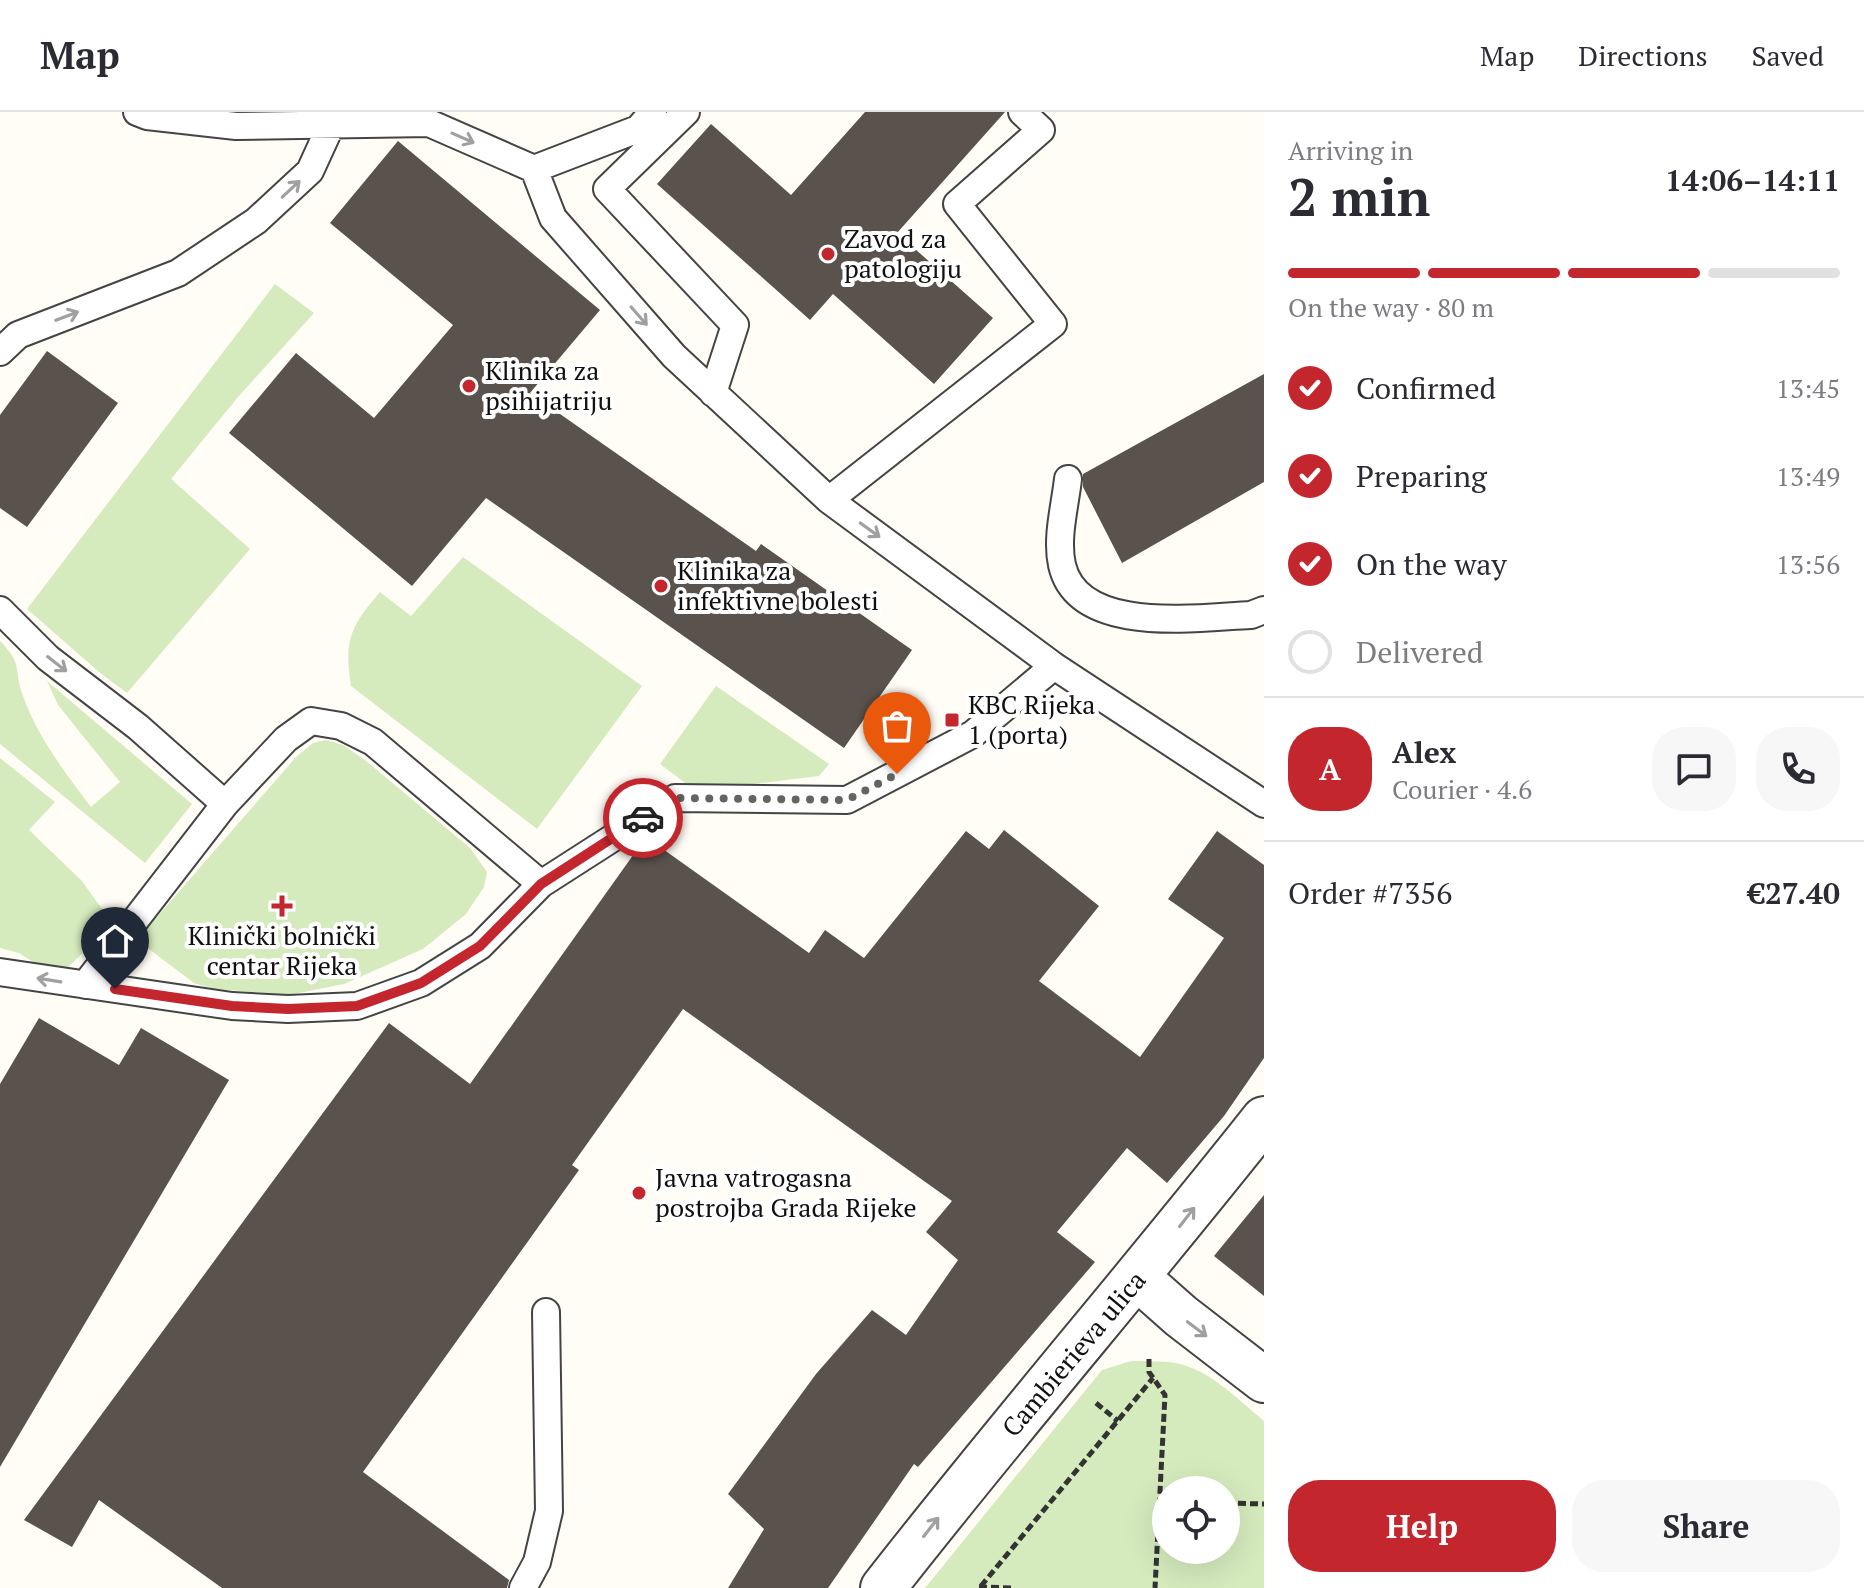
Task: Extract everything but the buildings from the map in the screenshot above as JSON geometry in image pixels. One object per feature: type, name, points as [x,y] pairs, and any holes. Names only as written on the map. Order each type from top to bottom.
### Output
[{"type":"street","name":"Cambierieva ulica","points":[[883,1588],[1057,1371],[1138,1278],[1264,1119]]},
{"type":"street","points":[[1138,1278],[1181,1316],[1264,1380]]},
{"type":"lane","points":[[137,112],[147,116],[200,117],[236,126],[430,118],[534,169],[553,218],[674,356],[829,500],[1054,666],[1264,804]]},
{"type":"lane","points":[[534,169],[638,129],[653,112]]},
{"type":"lane","points":[[686,112],[607,189],[735,325],[713,393]]},
{"type":"lane","points":[[829,500],[1053,324],[957,204],[1041,130],[1022,112]]},
{"type":"lane","points":[[0,352],[18,335],[178,273],[256,221],[310,171],[332,123]]},
{"type":"lane","points":[[1068,479],[1059,546],[1062,569],[1077,593],[1108,612],[1153,619],[1251,615],[1264,610]]},
{"type":"lane","points":[[0,610],[48,658],[138,727],[225,804]]},
{"type":"lane","points":[[0,972],[232,1006],[288,1009],[357,1006],[421,983],[480,946],[541,884],[675,798],[847,800],[973,734],[1054,666]]},
{"type":"lane","points":[[85,985],[225,804],[286,739],[311,721],[341,726],[373,742],[541,884]]},
{"type":"lane","points":[[523,1588],[537,1562],[549,1511],[546,1312]]},
{"type":"path","points":[[1149,1359],[1149,1372],[1165,1395],[1160,1476]]},
{"type":"path","points":[[980,1587],[1153,1378]]},
{"type":"path","points":[[1240,1503],[1264,1504]]},
{"type":"path","points":[[1155,1588],[1156,1564]]},
{"type":"path","points":[[980,1587],[1014,1588]]},
{"type":"green space","points":[[275,284],[314,313],[238,397],[171,479],[250,549],[127,693],[27,609]]},
{"type":"green space","points":[[463,557],[642,686],[537,829],[351,686],[348,657],[352,635],[362,615],[380,592],[411,616]]},
{"type":"green space","points":[[0,641],[15,662],[20,687],[36,726],[91,807],[120,782],[58,705],[47,681],[192,804],[145,863],[0,744]]},
{"type":"green space","points":[[716,686],[829,764],[819,776],[696,791],[660,764]]},
{"type":"green space","points":[[326,740],[343,745],[365,760],[470,848],[487,872],[484,887],[466,914],[423,949],[344,984],[289,995],[214,989],[194,983],[137,940],[296,757],[313,743]]},
{"type":"green space","points":[[0,758],[55,802],[29,830],[81,880],[113,924],[64,971],[51,973],[19,953],[0,948]]},
{"type":"green space","points":[[1131,1361],[1183,1365],[1220,1384],[1264,1421],[1264,1588],[925,1588],[1102,1370]]},
{"type":"way so far","points":[[643,818],[675,798],[847,800],[897,774]]},
{"type":"place","name":"Zavod za patologiju","points":[[828,254]]},
{"type":"place","name":"Klinika za psihijatriju","points":[[469,386]]},
{"type":"place","name":"Klinika za infektivne bolesti","points":[[661,586]]},
{"type":"place","name":"KBC Rijeka 1 (porta)","points":[[952,720]]},
{"type":"place","name":"Klinički bolnički centar Rijeka","points":[[282,906]]},
{"type":"place","name":"Javna vatrogasna postrojba Grada Rijeke","points":[[639,1193]]},
{"type":"route","points":[[115,989],[232,1006],[288,1009],[357,1006],[421,983],[480,946],[541,884],[643,818]]}]
